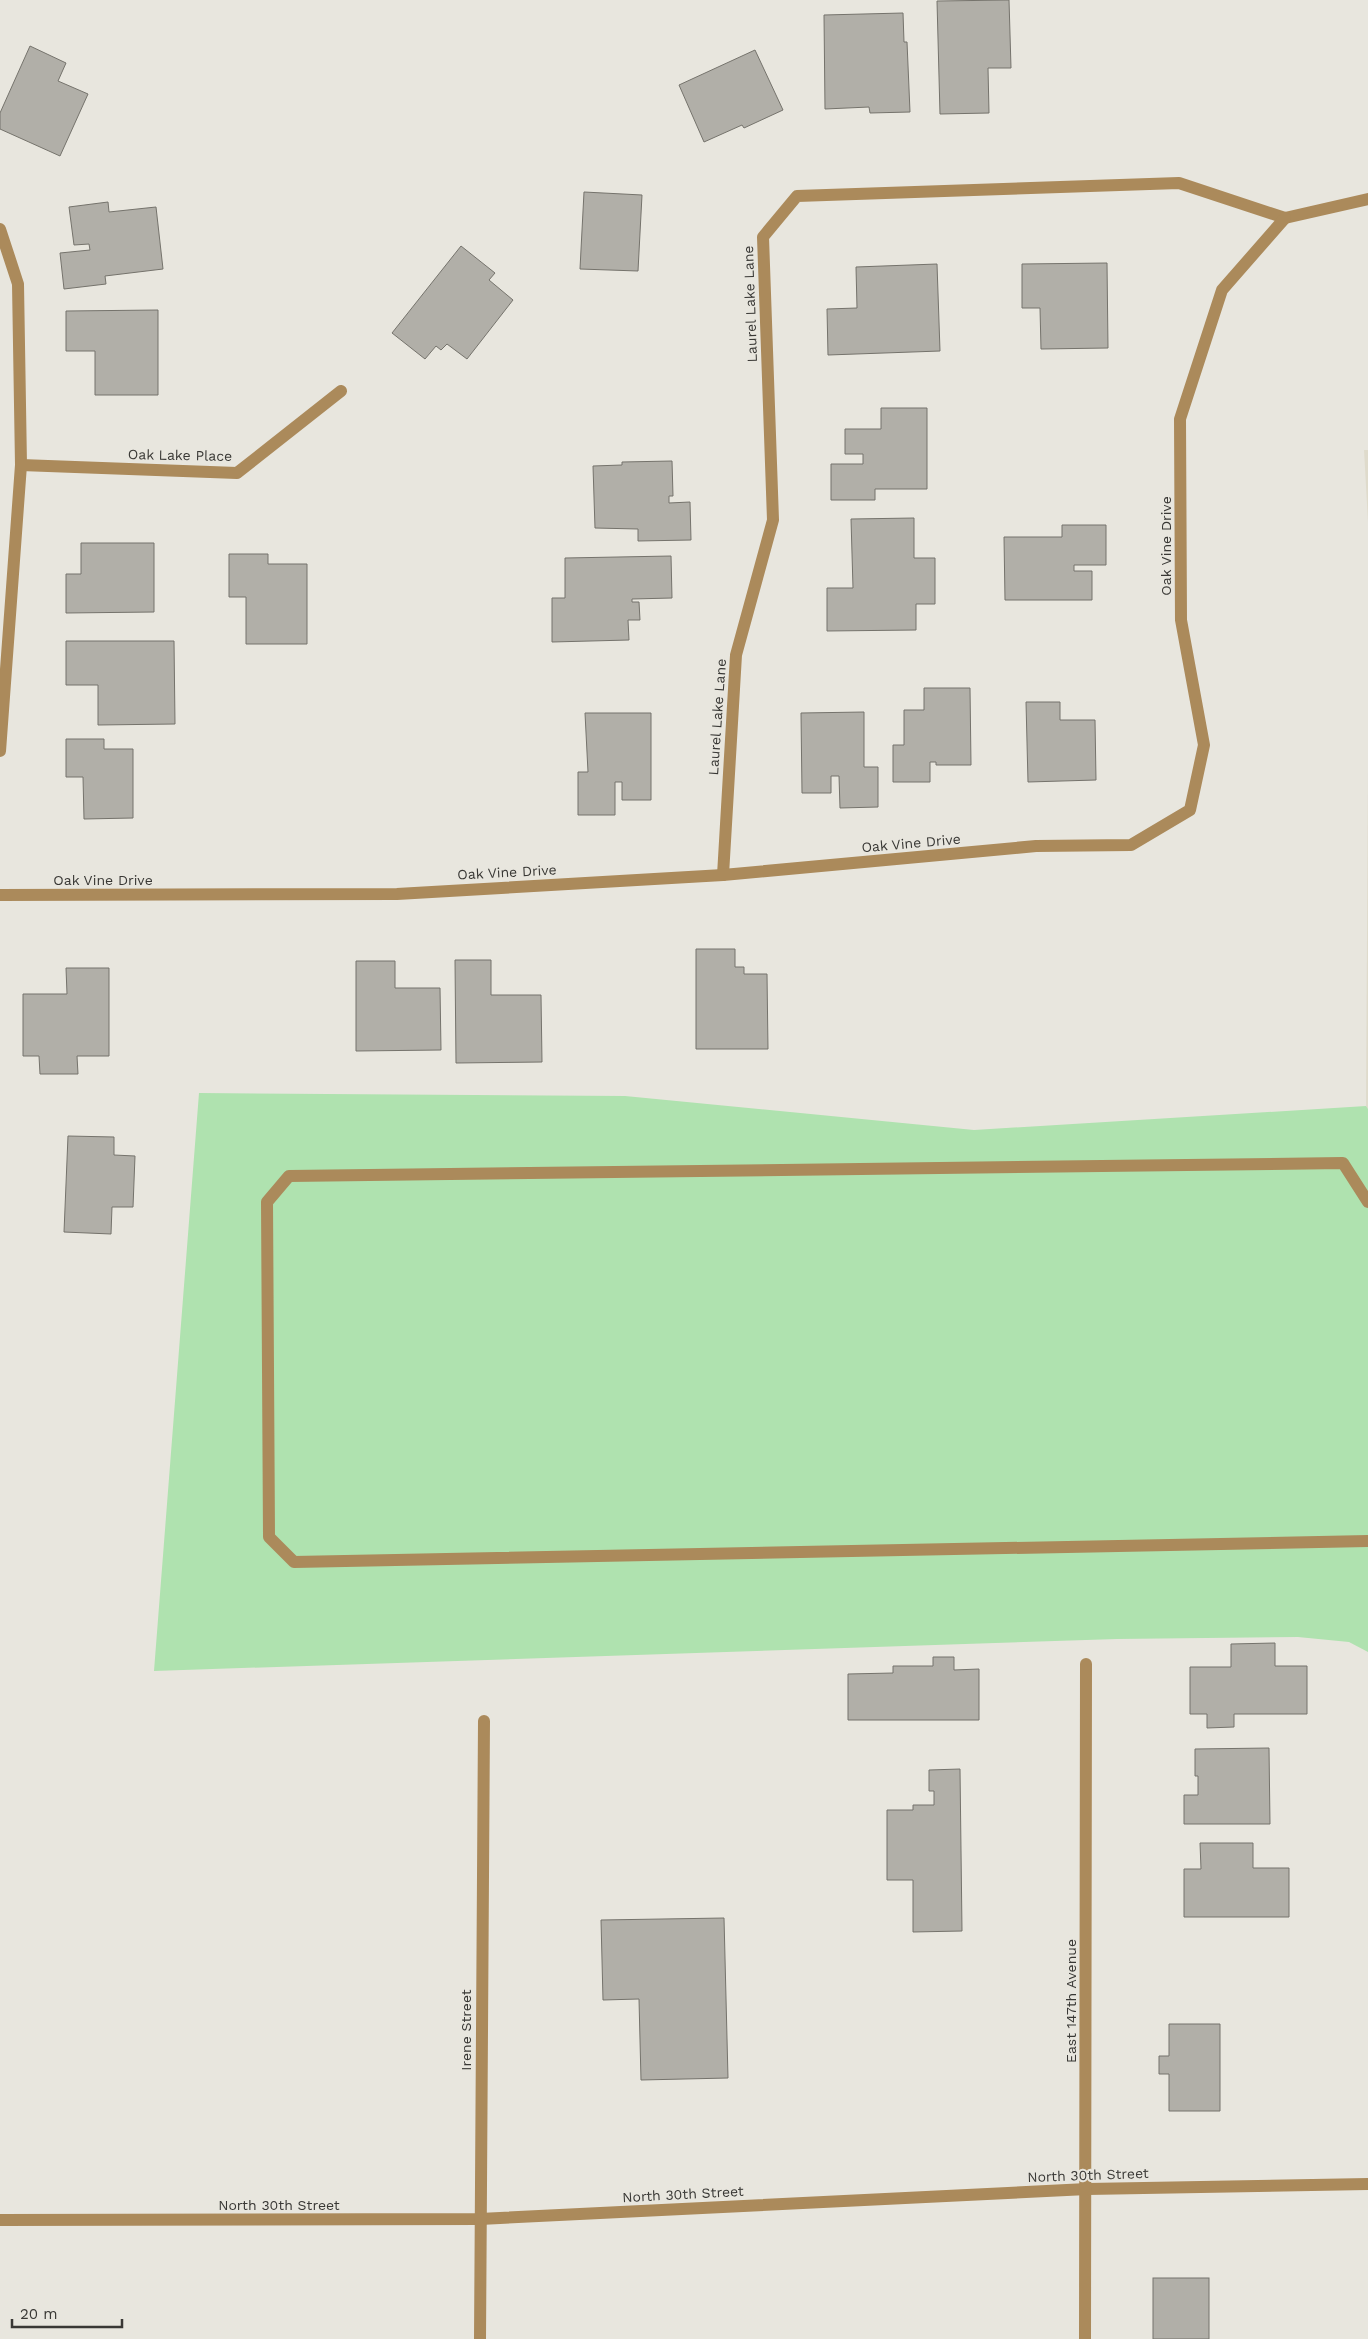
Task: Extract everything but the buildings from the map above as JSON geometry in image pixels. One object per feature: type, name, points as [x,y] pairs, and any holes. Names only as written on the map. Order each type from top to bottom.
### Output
[{"type":"street","name":"Laurel Lake Lane","points":[[723,875],[736,655],[773,520],[763,237],[797,196],[1179,183],[1285,218]]},
{"type":"street","points":[[1285,218],[1368,199]]},
{"type":"street","name":"Oak Vine Drive","points":[[0,895],[397,894],[723,875],[1036,846],[1131,845],[1190,810],[1204,745],[1181,620],[1180,419],[1222,290],[1285,218]]},
{"type":"street","points":[[0,229],[18,284],[21,466],[0,751]]},
{"type":"street","name":"Oak Lake Place","points":[[21,466],[237,472],[342,391]]},
{"type":"street","points":[[1368,1202],[1344,1163],[289,1176],[267,1202],[269,1537],[294,1562],[1368,1541]]},
{"type":"street","name":"East 147th Avenue","points":[[1085,2339],[1087,2189],[1086,1664]]},
{"type":"street","name":"Irene Street","points":[[480,2339],[484,1721]]},
{"type":"street","name":"North 30th Street","points":[[0,2220],[480,2219],[1087,2189],[1368,2184]]},
{"type":"shaded area","points":[[1364,450],[1368,450],[1368,522]]},
{"type":"shaded area","points":[[1368,768],[1368,1109],[1366,1106]]},
{"type":"green space","points":[[199,1093],[625,1096],[974,1130],[1366,1106],[1368,1109],[1368,1652],[1349,1642],[1298,1637],[1117,1639],[154,1671]]}]
